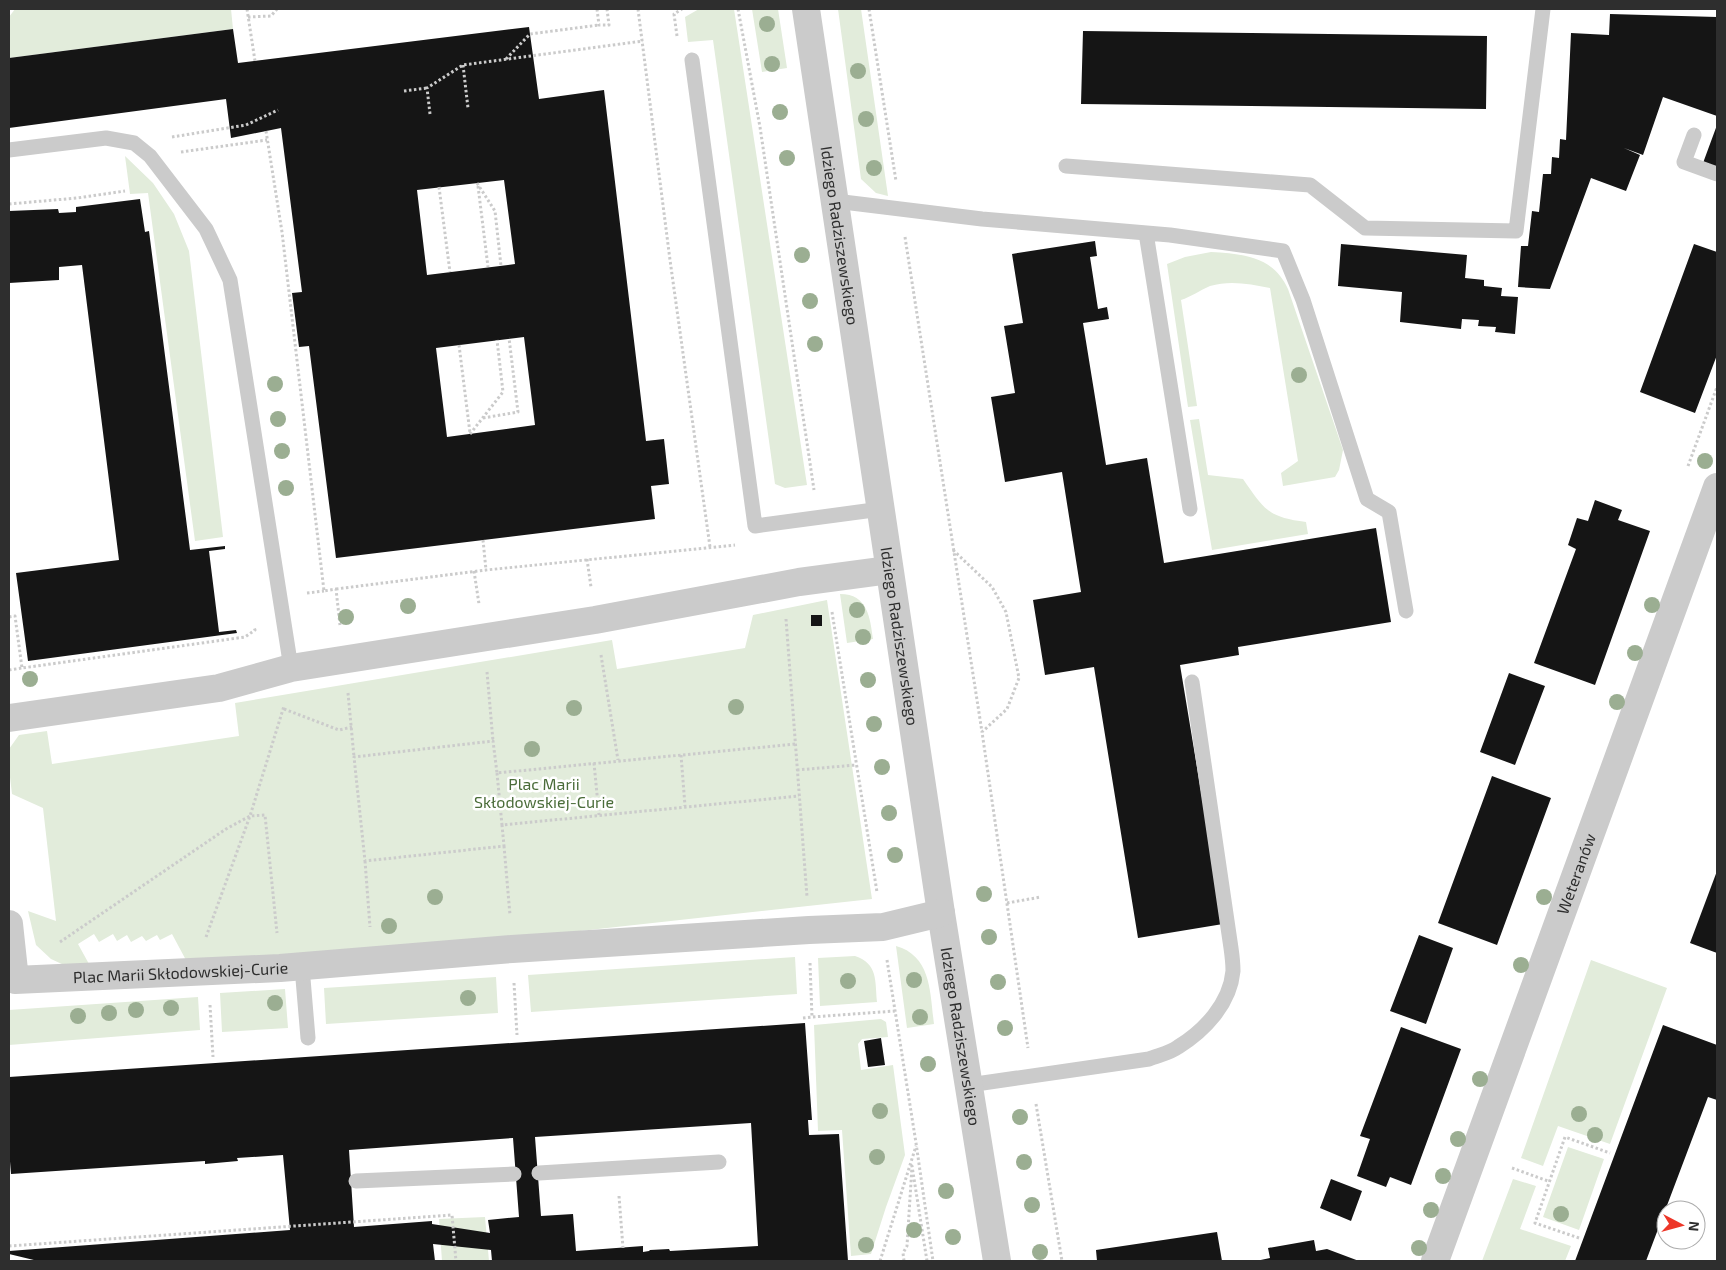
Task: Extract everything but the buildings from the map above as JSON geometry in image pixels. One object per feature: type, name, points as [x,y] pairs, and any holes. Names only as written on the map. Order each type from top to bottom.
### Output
[{"type":"street","name":"Idziego Radziszewskiego","points":[[806,9],[941,913],[997,1261]]},
{"type":"street","name":"Weteranów","points":[[1435,1261],[1717,486]]},
{"type":"street","points":[[9,718],[219,688],[291,668],[595,620],[783,585],[889,570]]},
{"type":"street","name":"Plac Marii Skłodowskiej-Curie","points":[[12,973],[193,973],[291,968],[512,950],[809,930],[883,927],[941,913]]},
{"type":"street","points":[[9,924],[12,973]]},
{"type":"lane","points":[[1066,166],[1310,185],[1366,228],[1516,231],[1543,9]]},
{"type":"lane","points":[[692,60],[755,526],[880,509]]},
{"type":"lane","points":[[1694,135],[1684,162],[1717,174]]},
{"type":"lane","points":[[9,150],[106,138],[134,144],[150,156],[206,229],[230,280],[291,668]]},
{"type":"lane","points":[[835,201],[982,219],[1146,233],[1283,251],[1303,300],[1367,499],[1389,512],[1406,611]]},
{"type":"lane","points":[[1146,233],[1190,508]]},
{"type":"lane","points":[[969,1084],[1032,1077],[1149,1059],[1177,1048],[1204,1028],[1218,1010],[1228,989],[1233,971],[1192,682]]},
{"type":"lane","points":[[291,968],[308,1038]]},
{"type":"lane","points":[[539,1172],[719,1162]]},
{"type":"lane","points":[[356,1180],[514,1174]]},
{"type":"path","points":[[247,9],[256,60]]},
{"type":"path","points":[[248,17],[271,16],[277,9]]},
{"type":"path","points":[[597,9],[599,25]]},
{"type":"path","points":[[506,60],[530,34],[609,25],[607,9]]},
{"type":"path","points":[[638,9],[670,260],[710,547]]},
{"type":"path","points":[[738,9],[760,127],[818,518]]},
{"type":"path","points":[[869,9],[982,732],[1032,1077],[1062,1261]]},
{"type":"path","points":[[404,91],[427,88],[463,65],[643,41]]},
{"type":"path","points":[[463,65],[468,108]]},
{"type":"path","points":[[427,88],[430,114]]},
{"type":"path","points":[[169,138],[246,125],[278,110]]},
{"type":"path","points":[[266,131],[282,232],[324,591]]},
{"type":"path","points":[[150,156],[268,140]]},
{"type":"path","points":[[488,267],[477,183],[494,212],[501,266]]},
{"type":"path","points":[[439,188],[450,272]]},
{"type":"path","points":[[9,204],[77,198],[125,191]]},
{"type":"path","points":[[483,418],[518,412],[510,338]]},
{"type":"path","points":[[459,345],[470,434],[503,392],[497,340]]},
{"type":"path","points":[[483,540],[486,570]]},
{"type":"path","points":[[9,670],[245,637],[255,630],[252,599],[486,570],[739,544]]},
{"type":"path","points":[[953,550],[992,587],[1006,612],[1019,678],[1007,709],[982,732]]},
{"type":"path","points":[[474,572],[479,604]]},
{"type":"path","points":[[827,578],[883,927],[933,1261]]},
{"type":"path","points":[[502,826],[685,806],[799,796],[783,585]]},
{"type":"path","points":[[336,590],[352,727],[374,961]]},
{"type":"path","points":[[9,617],[15,616],[22,668]]},
{"type":"path","points":[[595,620],[618,760]]},
{"type":"path","points":[[193,973],[250,816],[284,709],[291,668]]},
{"type":"path","points":[[284,709],[339,730],[352,727]]},
{"type":"path","points":[[354,757],[493,741],[512,950]]},
{"type":"path","points":[[497,773],[795,744]]},
{"type":"path","points":[[681,755],[685,806]]},
{"type":"path","points":[[594,763],[599,815]]},
{"type":"path","points":[[797,770],[856,765]]},
{"type":"path","points":[[12,973],[226,829],[250,816],[265,815],[291,968]]},
{"type":"path","points":[[364,860],[504,846]]},
{"type":"path","points":[[1007,903],[1041,897]]},
{"type":"path","points":[[514,979],[517,1035]]},
{"type":"path","points":[[209,997],[212,1057]]},
{"type":"path","points":[[803,1018],[812,1017]]},
{"type":"path","points":[[1579,1238],[1535,1223],[1548,1181],[1565,1137],[1610,1153]]},
{"type":"path","points":[[880,1261],[916,1143]]},
{"type":"path","points":[[904,1261],[903,1253],[907,1246],[912,1166],[926,1261]]},
{"type":"path","points":[[1512,1168],[1548,1181]]},
{"type":"path","points":[[617,1169],[623,1248]]},
{"type":"path","points":[[9,1246],[452,1215],[456,1261]]},
{"type":"green space","points":[[15,9],[231,9],[233,29],[9,58],[9,17]]},
{"type":"green space","points":[[699,9],[734,9],[807,485],[785,488],[775,484],[713,40],[688,42],[685,17]]},
{"type":"green space","points":[[752,9],[778,9],[787,68],[762,72]]},
{"type":"green space","points":[[838,9],[861,9],[888,196],[876,193],[861,179]]},
{"type":"green space","points":[[125,156],[153,183],[174,214],[189,251],[223,537],[195,541],[148,193],[130,194]]},
{"type":"green space","points":[[1211,252],[1234,254],[1256,259],[1265,263],[1282,278],[1288,289],[1343,450],[1339,470],[1335,477],[1283,486],[1281,473],[1298,461],[1270,288],[1240,283],[1225,283],[1210,286],[1181,300],[1197,406],[1188,407],[1167,264],[1185,257]]},
{"type":"green space","points":[[1199,419],[1208,475],[1243,479],[1256,498],[1268,510],[1283,517],[1306,522],[1308,534],[1212,550],[1190,420]]},
{"type":"green space","points":[[840,594],[857,598],[862,603],[869,616],[873,639],[847,643]]},
{"type":"green space","name":"Plac Marii Skłodowskiej-Curie","points":[[827,600],[872,899],[516,938],[187,962],[172,934],[160,940],[157,935],[146,941],[142,936],[131,942],[127,935],[117,941],[113,934],[99,942],[94,934],[78,944],[89,964],[64,965],[51,959],[36,945],[28,911],[56,921],[43,808],[12,794],[9,749],[19,735],[47,731],[52,764],[239,736],[235,703],[612,640],[617,669],[745,648],[753,615]]},
{"type":"green space","points":[[896,946],[908,951],[917,958],[923,967],[930,989],[934,1024],[907,1028]]},
{"type":"green space","points":[[855,956],[868,963],[872,968],[877,1002],[820,1006],[818,958]]},
{"type":"green space","points":[[795,957],[797,994],[531,1012],[528,975]]},
{"type":"green space","points":[[1591,960],[1667,988],[1610,1144],[1558,1126],[1543,1166],[1521,1158]]},
{"type":"green space","points":[[496,977],[498,1013],[326,1024],[324,988]]},
{"type":"green space","points":[[285,989],[288,1028],[222,1032],[220,993]]},
{"type":"green space","points":[[198,997],[200,1030],[9,1045],[9,1010]]},
{"type":"green space","points":[[881,1019],[886,1022],[888,1037],[862,1039],[858,1044],[861,1070],[893,1065],[905,1155],[871,1254],[851,1256],[842,1130],[818,1131],[814,1025]]},
{"type":"green space","points":[[1568,1147],[1604,1159],[1579,1230],[1543,1217]]},
{"type":"green space","points":[[1513,1179],[1536,1186],[1520,1229],[1571,1246],[1565,1261],[1482,1261]]},
{"type":"green space","points":[[485,1217],[489,1261],[442,1261],[439,1219]]}]
